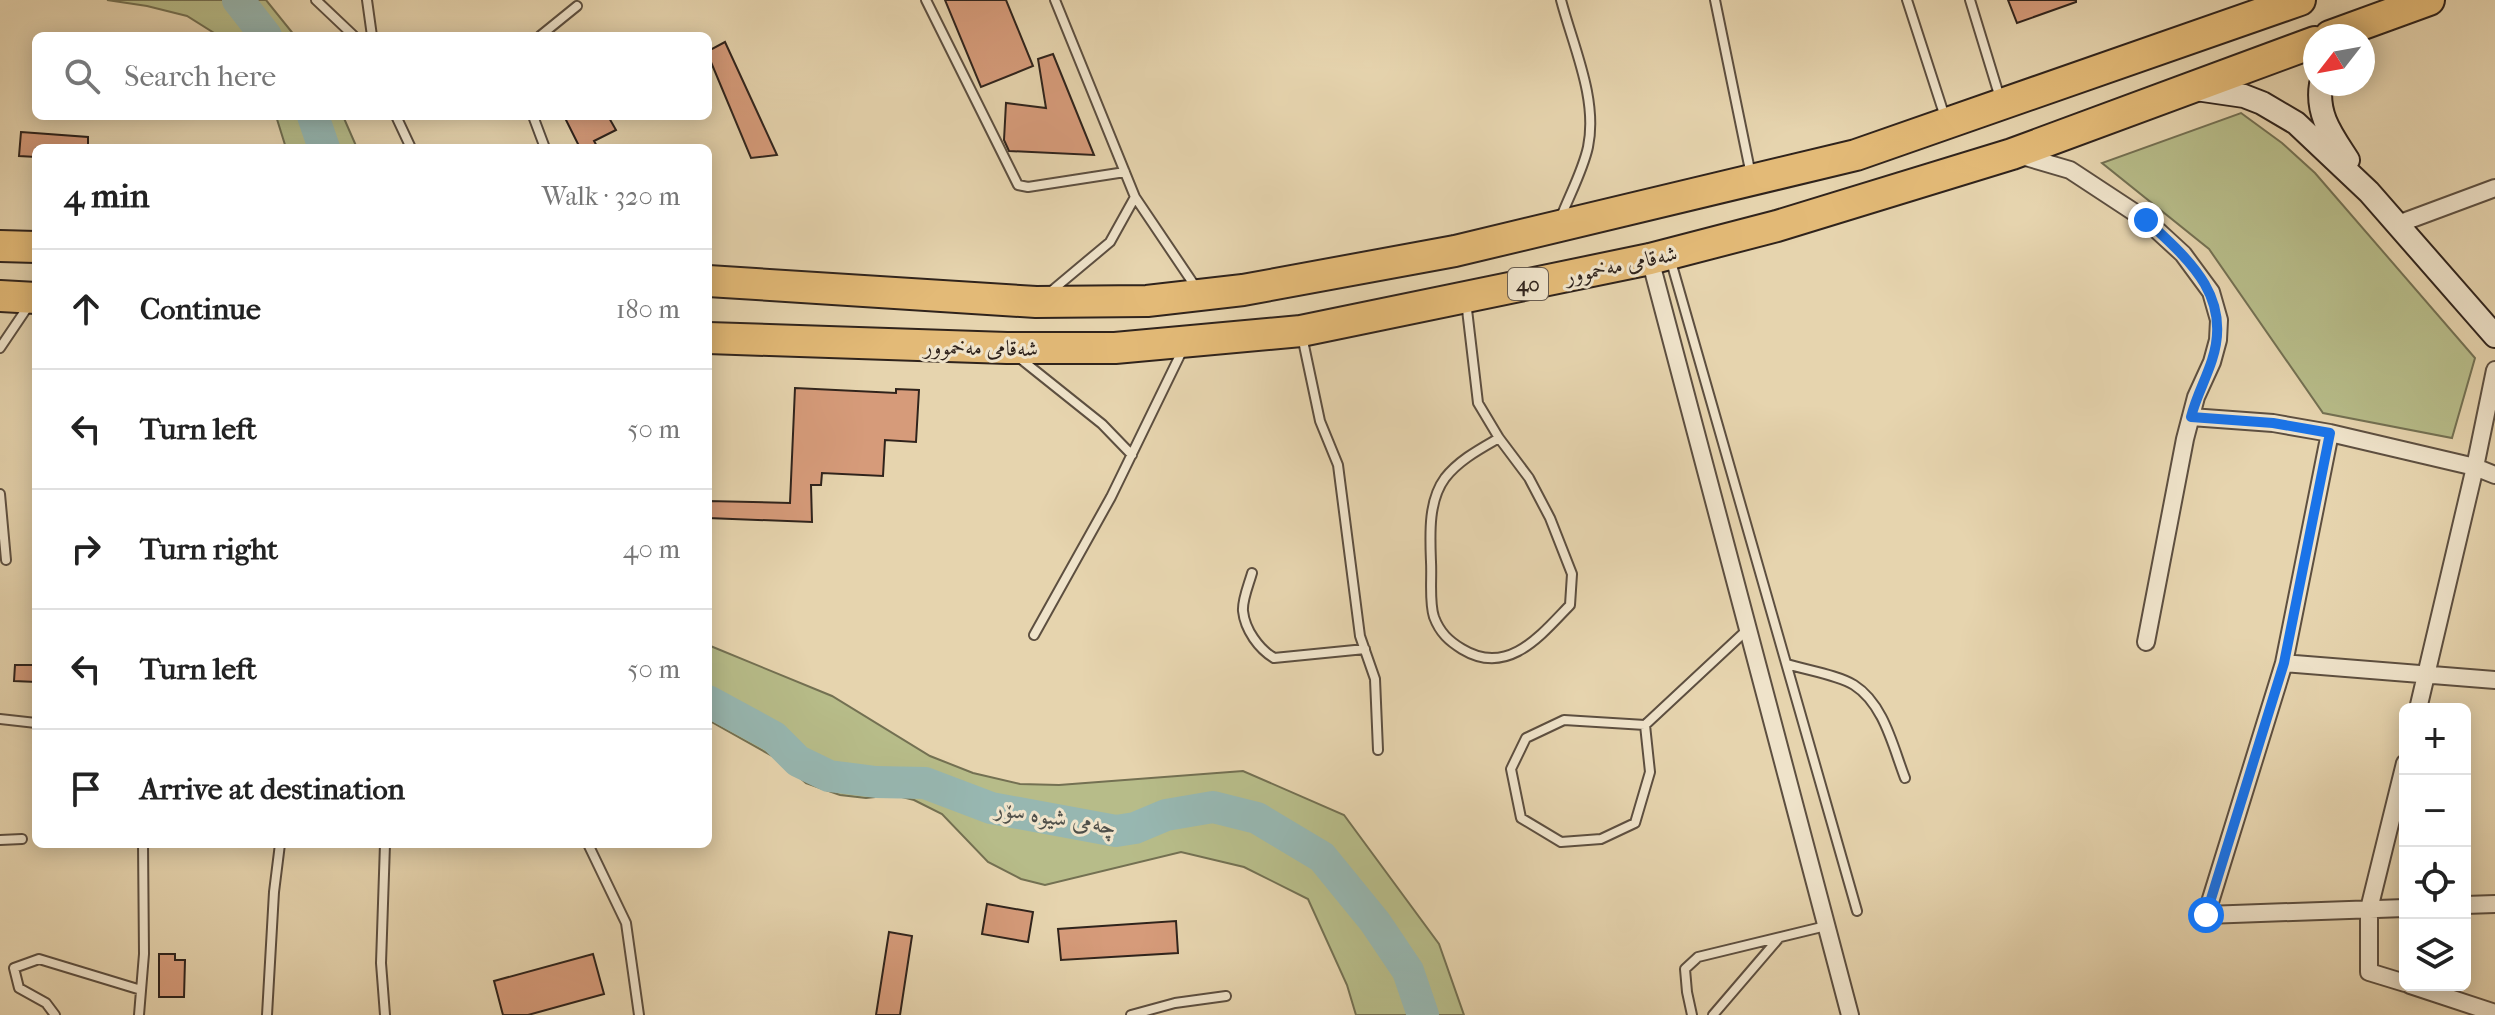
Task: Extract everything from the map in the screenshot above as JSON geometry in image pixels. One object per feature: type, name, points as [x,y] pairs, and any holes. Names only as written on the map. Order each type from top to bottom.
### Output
[{"type":"highway","name":"شەقامی مەخموور","points":[[712,281],[1036,302],[1092,303],[1202,296],[1455,251],[1856,155],[2300,0]]},
{"type":"highway","points":[[2374,24],[2429,0]]},
{"type":"highway","name":"شەقامی مەخموور","points":[[712,338],[1007,348],[1115,348],[1301,331],[1659,257],[1836,209],[2012,154],[2303,46]]},
{"type":"highway","points":[[0,246],[32,247]]},
{"type":"highway","points":[[1455,251],[1465,296]]},
{"type":"highway","points":[[0,296],[32,298]]},
{"type":"main road","points":[[2188,88],[2244,96],[2296,123],[2369,192],[2493,330]]},
{"type":"main road","points":[[2320,96],[2326,127],[2369,192]]},
{"type":"street","points":[[2012,154],[2070,170],[2146,220],[2183,254],[2211,292],[2219,320],[2218,340],[2191,417],[2146,642]]},
{"type":"street","points":[[2398,224],[2495,188]]},
{"type":"street","points":[[1659,257],[1748,629],[1850,1015]]},
{"type":"street","points":[[2420,703],[2495,370]]},
{"type":"street","points":[[2191,417],[2273,423],[2330,433],[2475,467],[2495,475]]},
{"type":"street","points":[[2330,433],[2284,663],[2206,915],[2399,908]]},
{"type":"street","points":[[2284,663],[2495,680]]},
{"type":"street","points":[[2399,981],[2369,972],[2369,909],[2402,775]]},
{"type":"street","points":[[2471,905],[2495,904]]},
{"type":"street","points":[[2427,991],[2494,1014]]},
{"type":"lane","points":[[316,0],[350,32]]},
{"type":"lane","points":[[367,0],[371,32]]},
{"type":"lane","points":[[926,0],[1018,185],[1028,187],[1125,172]]},
{"type":"lane","points":[[1055,0],[1135,197],[1202,296]]},
{"type":"lane","points":[[1556,229],[1587,149],[1591,123],[1587,93],[1561,0]]},
{"type":"lane","points":[[1715,0],[1752,180]]},
{"type":"lane","points":[[1907,0],[1948,125]]},
{"type":"lane","points":[[1970,0],[2002,106]]},
{"type":"lane","points":[[545,32],[577,6]]},
{"type":"lane","points":[[398,120],[409,144]]},
{"type":"lane","points":[[534,120],[544,144]]},
{"type":"lane","points":[[1036,302],[1110,242],[1135,197]]},
{"type":"lane","points":[[1659,257],[1787,664],[1857,911]]},
{"type":"lane","points":[[1465,296],[1478,403],[1529,478],[1550,518],[1572,574],[1570,605],[1534,642],[1504,658],[1470,654],[1446,639],[1433,616],[1431,546],[1434,501],[1445,479],[1470,455],[1499,438]]},
{"type":"lane","points":[[0,348],[32,302]]},
{"type":"lane","points":[[1301,331],[1320,421],[1338,465],[1360,636],[1375,679],[1378,750]]},
{"type":"lane","points":[[1034,635],[1132,455],[1186,343]]},
{"type":"lane","points":[[1007,348],[1102,424],[1132,455]]},
{"type":"lane","points":[[0,494],[6,560]]},
{"type":"lane","points":[[1252,573],[1243,610],[1262,651],[1274,658],[1365,649]]},
{"type":"lane","points":[[1645,725],[1650,772],[1635,823],[1601,839],[1561,842],[1521,818],[1511,769],[1526,738],[1564,720],[1645,725],[1748,629]]},
{"type":"lane","points":[[1787,664],[1853,684],[1868,698],[1883,720],[1905,778]]},
{"type":"lane","points":[[0,719],[32,723]]},
{"type":"lane","points":[[0,840],[22,839]]},
{"type":"lane","points":[[139,1015],[144,954],[143,848]]},
{"type":"lane","points":[[267,1015],[280,848]]},
{"type":"lane","points":[[385,848],[381,963],[385,1015]]},
{"type":"lane","points":[[590,848],[626,923],[639,1015]]},
{"type":"lane","points":[[1692,1015],[1685,969],[1698,957],[1827,926]]},
{"type":"lane","points":[[1713,1015],[1780,938]]},
{"type":"lane","points":[[55,1015],[46,1003],[19,988],[14,968],[39,959],[141,990]]},
{"type":"lane","points":[[1131,1015],[1175,1003],[1226,996]]},
{"type":"green space","points":[[107,0],[266,0],[292,32],[213,32],[187,16]]},
{"type":"green space","points":[[2241,113],[2282,143],[2315,173],[2475,358],[2452,438],[2323,413],[2209,249],[2102,163]]},
{"type":"green space","points":[[277,120],[345,120],[355,144],[285,144]]},
{"type":"green space","points":[[712,647],[832,696],[930,756],[973,773],[1020,784],[1059,785],[1243,771],[1344,815],[1439,944],[1464,1015],[1356,1015],[1347,985],[1308,899],[1244,867],[1181,852],[1045,885],[1021,879],[988,862],[942,814],[914,800],[894,795],[866,798],[840,795],[806,783],[781,761],[712,722]]},
{"type":"building","points":[[945,0],[1006,0],[1033,66],[981,87]]},
{"type":"building","points":[[2008,0],[2076,0],[2076,2],[2017,23]]},
{"type":"building","points":[[725,42],[777,155],[751,158],[712,65],[712,49]]},
{"type":"building","points":[[1053,54],[1094,155],[1009,151],[1004,140],[1006,103],[1046,108],[1038,59]]},
{"type":"building","points":[[566,120],[610,120],[616,130],[594,141],[596,144],[578,144]]},
{"type":"building","points":[[21,132],[88,137],[88,144],[32,144],[32,157],[19,156]]},
{"type":"building","points":[[795,388],[896,393],[896,389],[919,390],[916,442],[885,440],[883,476],[822,473],[821,485],[811,485],[812,522],[712,518],[712,501],[790,503]]},
{"type":"building","points":[[15,665],[32,665],[32,682],[14,681]]},
{"type":"building","points":[[987,904],[1033,912],[1028,942],[982,934]]},
{"type":"building","points":[[1176,921],[1178,953],[1061,960],[1058,929]]},
{"type":"building","points":[[889,932],[912,936],[900,1015],[876,1015]]},
{"type":"building","points":[[159,954],[175,954],[175,960],[185,960],[184,997],[159,997]]},
{"type":"building","points":[[593,954],[604,994],[528,1015],[503,1015],[494,981]]},
{"type":"waterway","name":"چەمی شیوە سۆر","points":[[238,0],[263,32]]},
{"type":"waterway","name":"چەمی شیوە سۆر","points":[[314,120],[323,144]]},
{"type":"waterway","name":"چەمی شیوە سۆر","points":[[712,703],[774,737],[798,761],[829,776],[876,782],[925,783],[991,808],[1116,831],[1135,828],[1166,815],[1213,807],[1257,818],[1322,857],[1375,922],[1408,971],[1423,1015]]},
{"type":"route","points":[[2146,220],[2183,254],[2211,292],[2219,320],[2212,362],[2196,397],[2191,417],[2273,423],[2330,433],[2284,663],[2206,915]]}]
